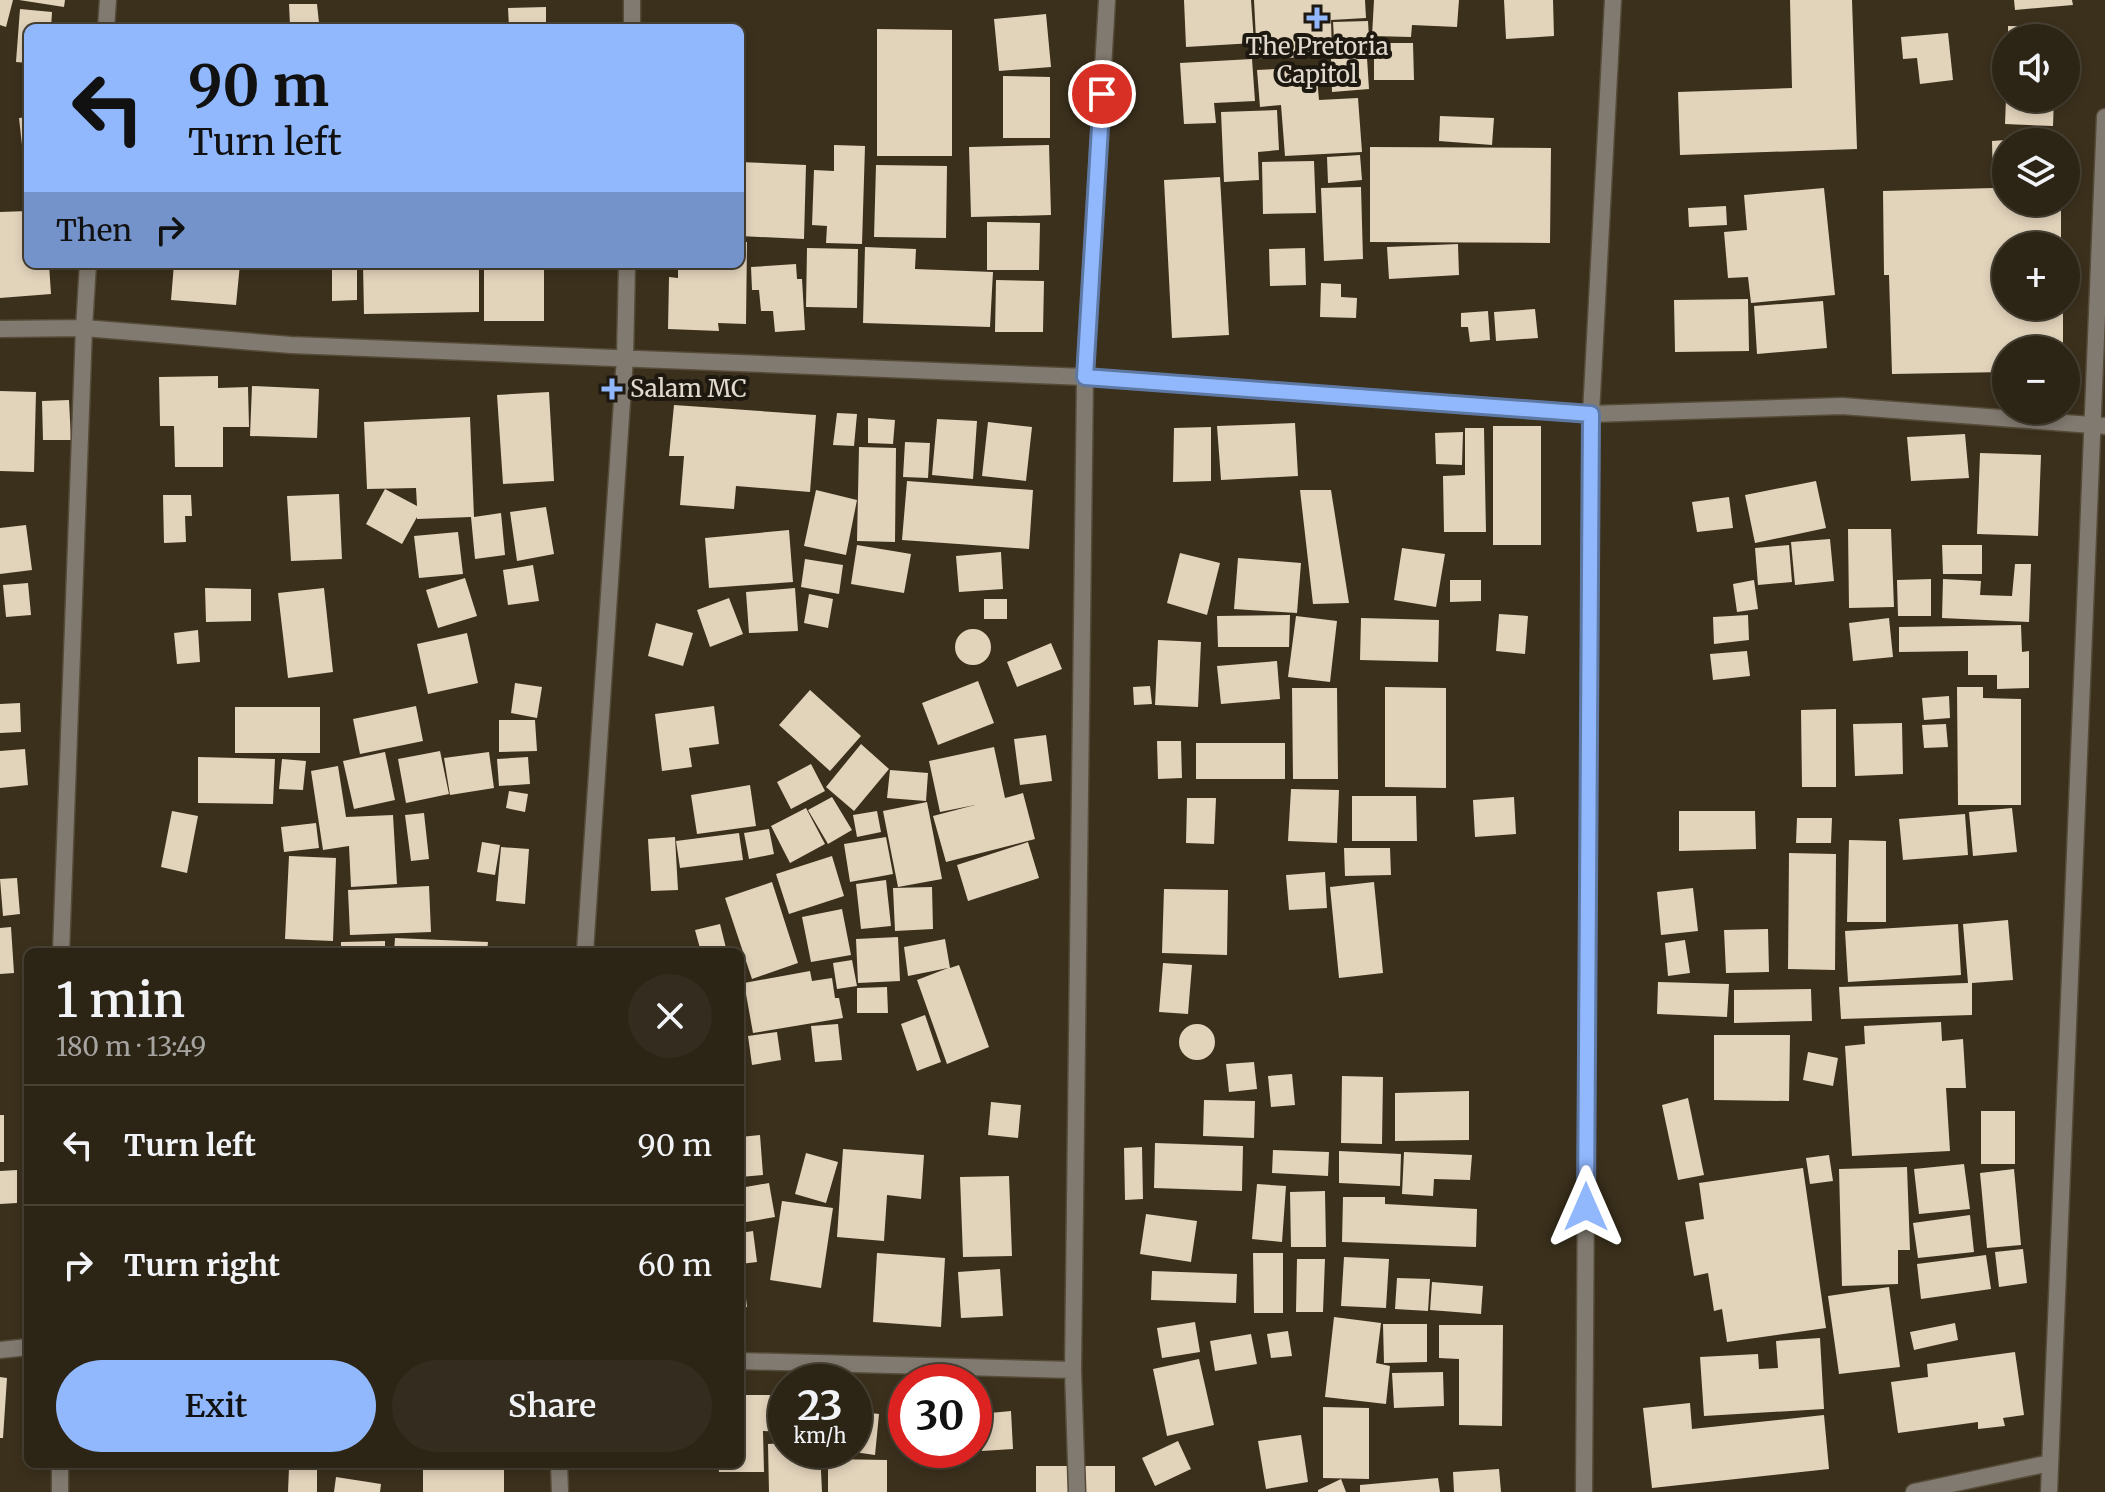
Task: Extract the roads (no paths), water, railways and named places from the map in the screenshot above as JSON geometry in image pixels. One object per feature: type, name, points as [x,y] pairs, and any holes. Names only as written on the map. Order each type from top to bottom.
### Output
[{"type":"street","points":[[106,24],[108,0]]},
{"type":"street","points":[[632,0],[632,24]]},
{"type":"street","points":[[1077,1492],[1073,1370],[1085,377],[1107,0]]},
{"type":"street","points":[[1584,1492],[1591,414],[1613,0]]},
{"type":"street","points":[[2049,1492],[2098,425],[2105,117]]},
{"type":"street","points":[[61,948],[88,268]]},
{"type":"street","points":[[585,948],[625,357],[627,268]]},
{"type":"street","points":[[0,329],[84,328],[291,345],[1085,377],[1591,414],[1842,406],[2098,425]]},
{"type":"street","points":[[0,1350],[24,1347]]},
{"type":"street","points":[[744,1361],[1073,1370]]},
{"type":"street","points":[[1914,1492],[2050,1463]]},
{"type":"street","points":[[60,1468],[60,1492]]},
{"type":"street","points":[[559,1468],[560,1492]]},
{"type":"place","name":"The Pretoria Capitol","points":[[1317,18]]},
{"type":"place","name":"Salam MC","points":[[612,389]]}]
